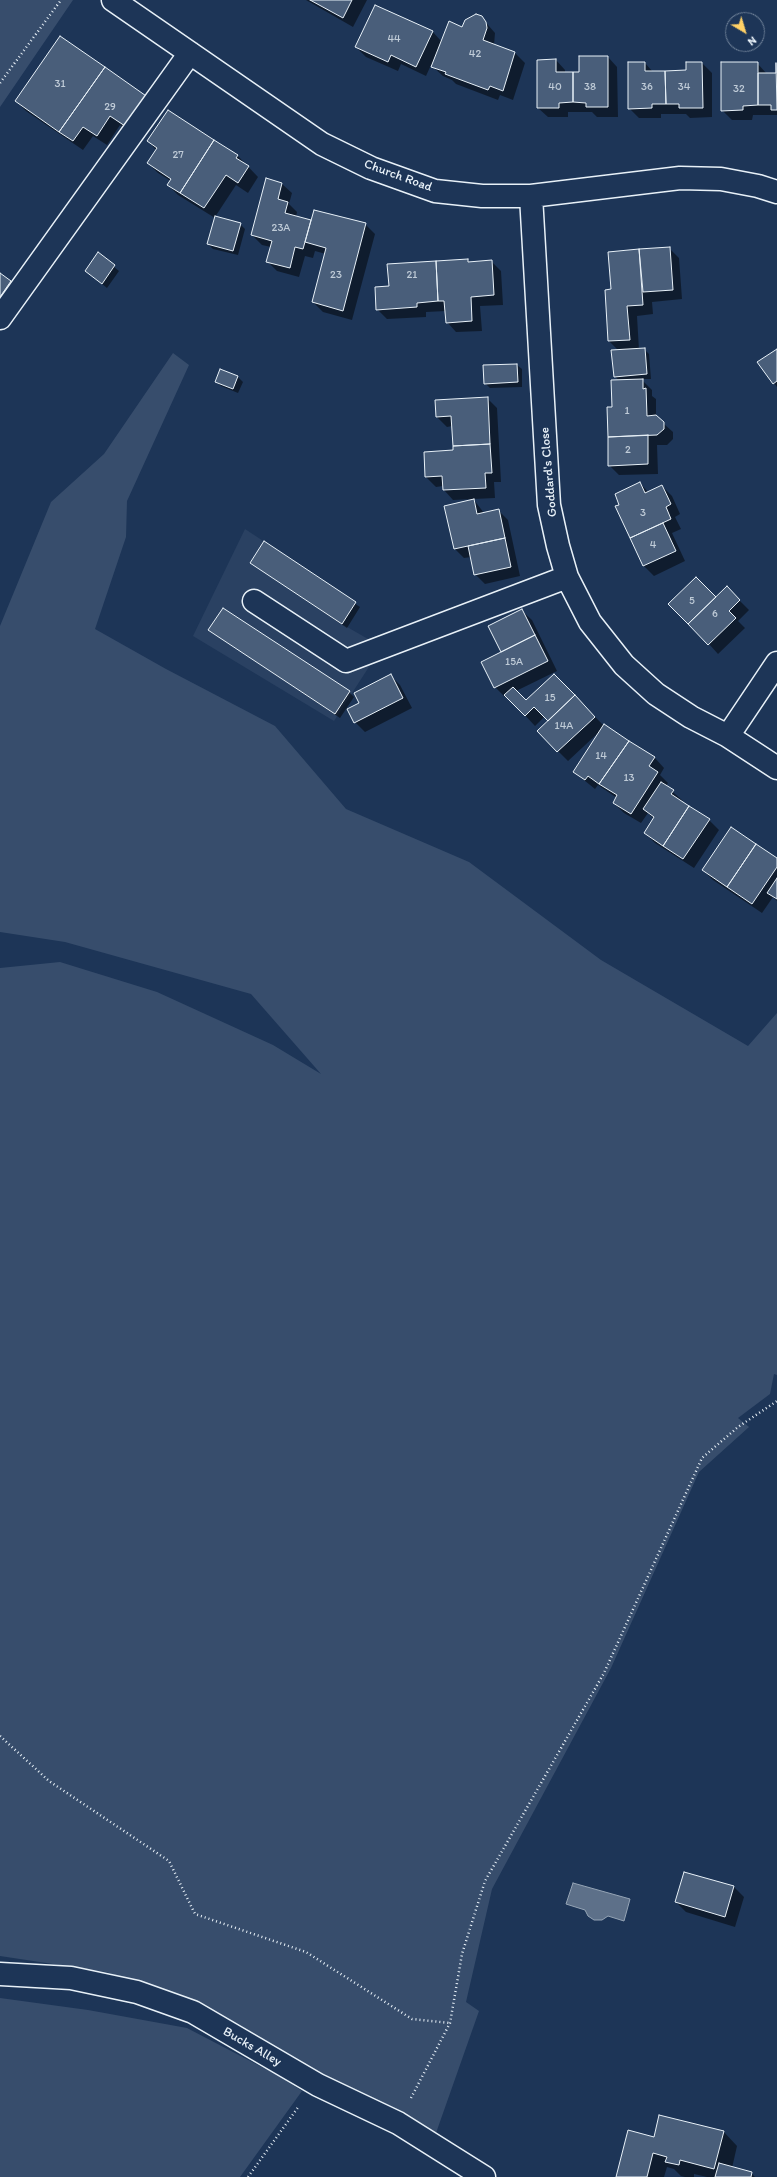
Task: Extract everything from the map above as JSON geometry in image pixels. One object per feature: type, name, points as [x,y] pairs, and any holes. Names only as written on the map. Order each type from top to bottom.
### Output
[{"type":"street","name":"Church Road","points":[[113,0],[322,144],[371,168],[435,191],[482,196],[531,196],[680,178],[721,179],[758,186],[777,192]]},
{"type":"street","points":[[0,318],[190,53]]},
{"type":"street","name":"Goddard's Close","points":[[531,196],[549,505],[558,546],[567,577],[590,622],[624,665],[656,694],[691,717],[728,736],[776,768]]},
{"type":"street","points":[[254,601],[346,661],[567,577]]},
{"type":"street","points":[[728,736],[777,663]]},
{"type":"street","name":"Bucks Alley","points":[[0,1974],[71,1978],[144,1994],[193,2012],[318,2085],[398,2123],[484,2177]]},
{"type":"path","points":[[0,83],[61,0]]},
{"type":"path","points":[[398,2123],[450,2023],[462,1954],[486,1881],[604,1673],[702,1458],[738,1427],[777,1401]]},
{"type":"path","points":[[0,1736],[49,1781],[169,1861],[195,1914],[306,1952],[412,2019],[450,2023]]},
{"type":"path","points":[[248,2177],[292,2114],[318,2085]]},
{"type":"shaded area","points":[[0,0],[73,0],[0,107]]},
{"type":"shaded area","points":[[173,353],[189,365],[127,501],[126,537],[95,629],[166,669],[275,726],[346,809],[469,862],[601,960],[748,1046],[777,1013],[777,1375],[774,1374],[770,1394],[738,1418],[749,1427],[699,1472],[611,1668],[492,1889],[466,2002],[479,2011],[436,2133],[333,2082],[200,2003],[106,1972],[0,1956],[0,968],[60,962],[157,992],[273,1045],[321,1074],[251,994],[65,942],[0,932],[0,626],[51,502],[104,454]]},
{"type":"shaded area","points":[[245,529],[356,602],[342,624],[368,639],[540,579],[376,656],[334,721],[193,636]]},
{"type":"shaded area","points":[[573,1883],[630,1899],[624,1921],[608,1916],[602,1920],[594,1920],[588,1916],[585,1910],[566,1904]]},
{"type":"shaded area","points":[[0,1998],[88,2010],[187,2028],[279,2076],[302,2091],[240,2177],[0,2177]]},
{"type":"building","points":[[310,0],[352,0],[343,18]]},
{"type":"building","points":[[375,5],[433,31],[416,67],[391,55],[388,62],[355,47]]},
{"type":"building","points":[[476,14],[482,16],[486,22],[487,28],[483,40],[515,52],[503,91],[490,86],[488,90],[445,74],[446,72],[431,67],[449,21],[462,27],[465,20]]},
{"type":"building","points":[[60,36],[105,67],[59,132],[15,101]]},
{"type":"building","points":[[579,56],[608,56],[608,107],[586,107],[586,103],[573,102],[573,72],[579,72]]},
{"type":"building","points":[[556,59],[556,72],[573,72],[573,102],[559,103],[559,108],[537,108],[537,60]]},
{"type":"building","points":[[628,62],[645,62],[645,71],[665,71],[666,104],[652,104],[652,108],[628,109]]},
{"type":"building","points":[[686,62],[702,62],[703,108],[679,108],[679,104],[666,104],[665,71],[686,70]]},
{"type":"building","points":[[721,62],[758,62],[758,105],[743,106],[743,110],[721,111]]},
{"type":"building","points":[[776,63],[777,110],[771,110],[771,105],[758,105],[758,73],[776,73]]},
{"type":"building","points":[[105,67],[149,98],[128,128],[110,116],[97,136],[83,127],[73,141],[59,132]]},
{"type":"building","points":[[168,110],[214,140],[180,193],[167,185],[171,179],[147,163],[157,148],[147,141]]},
{"type":"building","points":[[214,140],[238,155],[236,158],[249,166],[238,183],[226,175],[204,208],[180,193]]},
{"type":"building","points":[[266,178],[282,183],[278,199],[288,202],[285,213],[311,220],[303,249],[295,247],[290,268],[266,262],[272,241],[251,235]]},
{"type":"building","points":[[314,210],[366,223],[343,311],[312,302],[326,248],[305,242]]},
{"type":"building","points":[[215,216],[241,223],[233,251],[207,244]]},
{"type":"building","points":[[670,247],[673,290],[643,292],[639,249]]},
{"type":"building","points":[[639,249],[643,305],[627,306],[630,340],[608,341],[605,290],[611,289],[608,252]]},
{"type":"building","points":[[98,252],[115,265],[102,284],[85,271]]},
{"type":"building","points":[[468,259],[468,262],[492,260],[494,295],[471,297],[472,321],[446,323],[444,301],[438,301],[436,261]]},
{"type":"building","points":[[436,261],[438,301],[417,303],[417,307],[376,310],[375,287],[389,286],[387,264]]},
{"type":"building","points":[[0,273],[11,281],[0,297]]},
{"type":"building","points":[[645,348],[647,374],[614,377],[611,350]]},
{"type":"building","points":[[777,349],[777,381],[773,384],[757,362]]},
{"type":"building","points":[[517,364],[518,382],[484,384],[483,365]]},
{"type":"building","points":[[220,369],[238,376],[233,389],[215,382]]},
{"type":"building","points":[[643,379],[643,389],[646,388],[647,416],[656,415],[664,422],[664,429],[657,435],[608,437],[607,407],[612,407],[611,380]]},
{"type":"building","points":[[488,397],[490,444],[453,446],[451,416],[436,417],[435,400]]},
{"type":"building","points":[[648,435],[648,464],[608,466],[608,437]]},
{"type":"building","points":[[490,444],[492,473],[485,473],[486,488],[443,490],[442,476],[425,477],[424,452],[453,450],[453,446]]},
{"type":"building","points":[[640,482],[645,493],[662,485],[671,504],[666,507],[671,519],[630,538],[615,506],[619,505],[615,494]]},
{"type":"building","points":[[474,499],[477,514],[499,509],[505,538],[454,549],[444,506]]},
{"type":"building","points":[[663,523],[676,551],[643,566],[630,538]]},
{"type":"building","points":[[505,538],[511,567],[474,575],[468,546]]},
{"type":"building","points":[[264,541],[356,602],[342,624],[250,563]]},
{"type":"building","points":[[696,577],[716,597],[688,624],[668,604]]},
{"type":"building","points":[[727,586],[740,600],[729,611],[736,618],[708,645],[688,624]]},
{"type":"building","points":[[223,608],[350,691],[335,714],[208,630]]},
{"type":"building","points":[[522,609],[535,635],[501,652],[488,626]]},
{"type":"building","points":[[535,635],[548,661],[494,688],[481,662]]},
{"type":"building","points":[[391,674],[403,698],[354,723],[347,709],[359,703],[354,693]]},
{"type":"building","points":[[554,674],[575,695],[548,721],[534,707],[525,716],[504,695],[513,687],[526,700]]},
{"type":"building","points":[[575,695],[595,717],[557,752],[537,731]]},
{"type":"building","points":[[604,724],[629,741],[599,784],[588,776],[585,780],[573,772]]},
{"type":"building","points":[[629,741],[655,757],[649,766],[658,772],[631,814],[613,803],[617,795],[599,784]]},
{"type":"building","points":[[661,782],[674,790],[671,794],[689,806],[663,846],[644,833],[654,817],[643,809]]},
{"type":"building","points":[[689,806],[710,819],[683,859],[663,846]]},
{"type":"building","points":[[731,827],[756,844],[727,887],[702,870]]},
{"type":"building","points":[[756,844],[777,858],[777,867],[752,904],[727,887]]},
{"type":"building","points":[[777,878],[777,899],[767,893]]},
{"type":"building","points":[[684,1872],[734,1886],[725,1917],[675,1902]]},
{"type":"building","points":[[659,2115],[724,2131],[714,2169],[680,2160],[679,2165],[665,2162],[667,2157],[653,2153],[647,2177],[616,2177],[628,2130],[654,2137]]},
{"type":"building","points":[[719,2163],[752,2172],[751,2177],[715,2177]]}]
